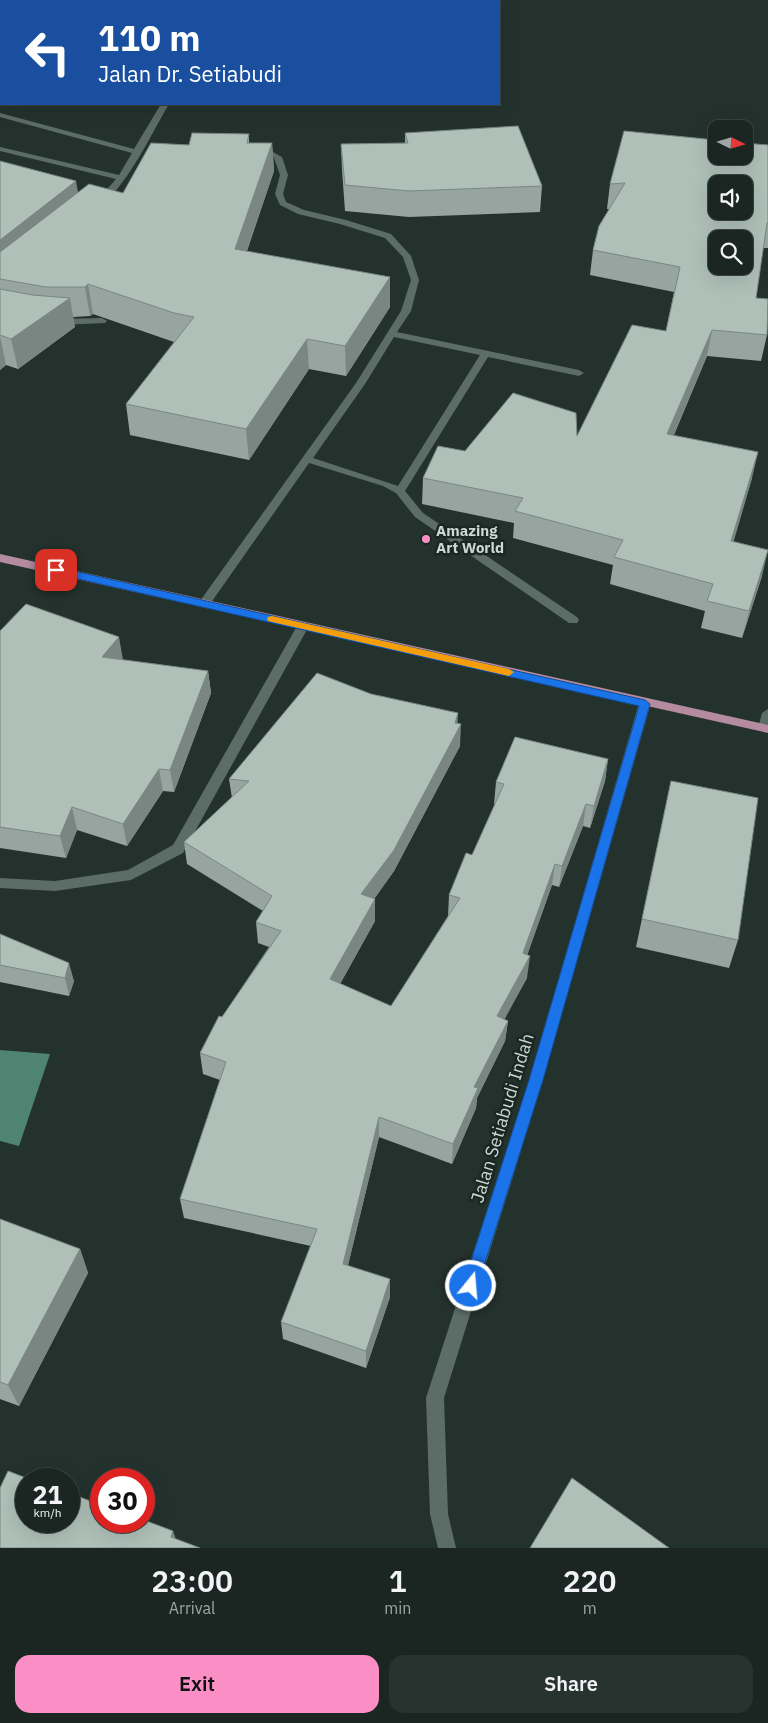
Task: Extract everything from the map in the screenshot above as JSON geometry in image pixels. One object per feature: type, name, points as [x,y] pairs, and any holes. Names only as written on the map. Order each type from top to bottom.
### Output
[{"type":"main road","points":[[0,558],[645,704],[766,729]]},
{"type":"street","points":[[93,208],[111,192],[121,178],[164,105]]},
{"type":"street","points":[[0,115],[137,152]]},
{"type":"street","points":[[204,604],[360,384],[406,311],[415,280],[407,256],[388,236],[343,222],[301,212],[283,203],[280,194],[284,175],[278,157],[246,141]]},
{"type":"street","points":[[0,149],[121,178]]},
{"type":"street","points":[[51,322],[102,321]]},
{"type":"street","points":[[391,334],[578,373]]},
{"type":"street","points":[[400,491],[485,354]]},
{"type":"street","points":[[306,459],[387,484],[400,491],[419,515],[573,620]]},
{"type":"street","points":[[0,883],[55,886],[131,875],[178,849],[303,626]]},
{"type":"street","name":"Jalan Setiabudi Indah","points":[[447,1548],[439,1514],[435,1398],[536,1080],[645,704]]},
{"type":"street","points":[[766,729],[768,714]]},
{"type":"shaded area","points":[[0,1050],[50,1054],[19,1146],[0,1141]]},
{"type":"building","points":[[518,126],[542,186],[409,191],[345,185],[341,144],[408,143],[405,133]]},
{"type":"building","points":[[624,131],[708,139],[708,165],[753,165],[753,144],[768,145],[768,223],[756,298],[768,299],[767,335],[712,330],[667,434],[758,452],[731,541],[768,550],[749,611],[707,601],[713,584],[614,557],[623,540],[515,511],[523,498],[423,478],[438,446],[465,451],[513,393],[576,413],[577,436],[632,325],[666,331],[680,267],[593,250],[599,226],[625,183],[610,184]]},
{"type":"building","points":[[192,133],[249,134],[247,143],[272,143],[235,249],[390,277],[345,346],[307,339],[246,429],[126,404],[194,317],[174,313],[88,284],[85,287],[46,287],[0,279],[0,252],[89,184],[123,193],[151,143],[189,145]]},
{"type":"building","points":[[0,161],[76,181],[0,240]]},
{"type":"building","points":[[0,289],[32,295],[70,298],[11,339],[0,335]]},
{"type":"building","points":[[26,604],[119,637],[102,657],[208,671],[170,770],[159,769],[123,824],[72,807],[60,836],[0,827],[0,631]]},
{"type":"building","points":[[317,673],[371,694],[458,713],[455,723],[461,724],[394,850],[361,894],[375,899],[330,979],[391,1006],[460,898],[449,895],[466,853],[472,855],[504,784],[496,782],[515,737],[608,759],[594,806],[586,804],[562,866],[555,864],[523,953],[530,956],[497,1016],[508,1021],[474,1087],[478,1088],[453,1144],[379,1117],[343,1264],[390,1279],[366,1351],[281,1322],[317,1229],[180,1199],[226,1062],[200,1053],[219,1016],[222,1017],[281,931],[256,922],[272,896],[184,842],[249,781],[229,779]]},
{"type":"building","points":[[671,781],[758,798],[738,940],[642,919]]},
{"type":"building","points":[[0,934],[69,963],[65,978],[0,965]]},
{"type":"building","points":[[0,1219],[80,1249],[8,1385],[0,1382]]},
{"type":"building","points":[[8,1471],[15,1474],[15,1533],[80,1533],[80,1497],[90,1501],[90,1533],[155,1533],[155,1524],[173,1531],[171,1537],[200,1548],[0,1548],[0,1488]]},
{"type":"building","points":[[572,1478],[669,1548],[530,1548]]},
{"type":"slow traffic","points":[[272,619],[509,672]]},
{"type":"place","name":"Amazing Art World","points":[[426,539]]},
{"type":"route","points":[[56,570],[645,704],[536,1080],[471,1286]]}]
